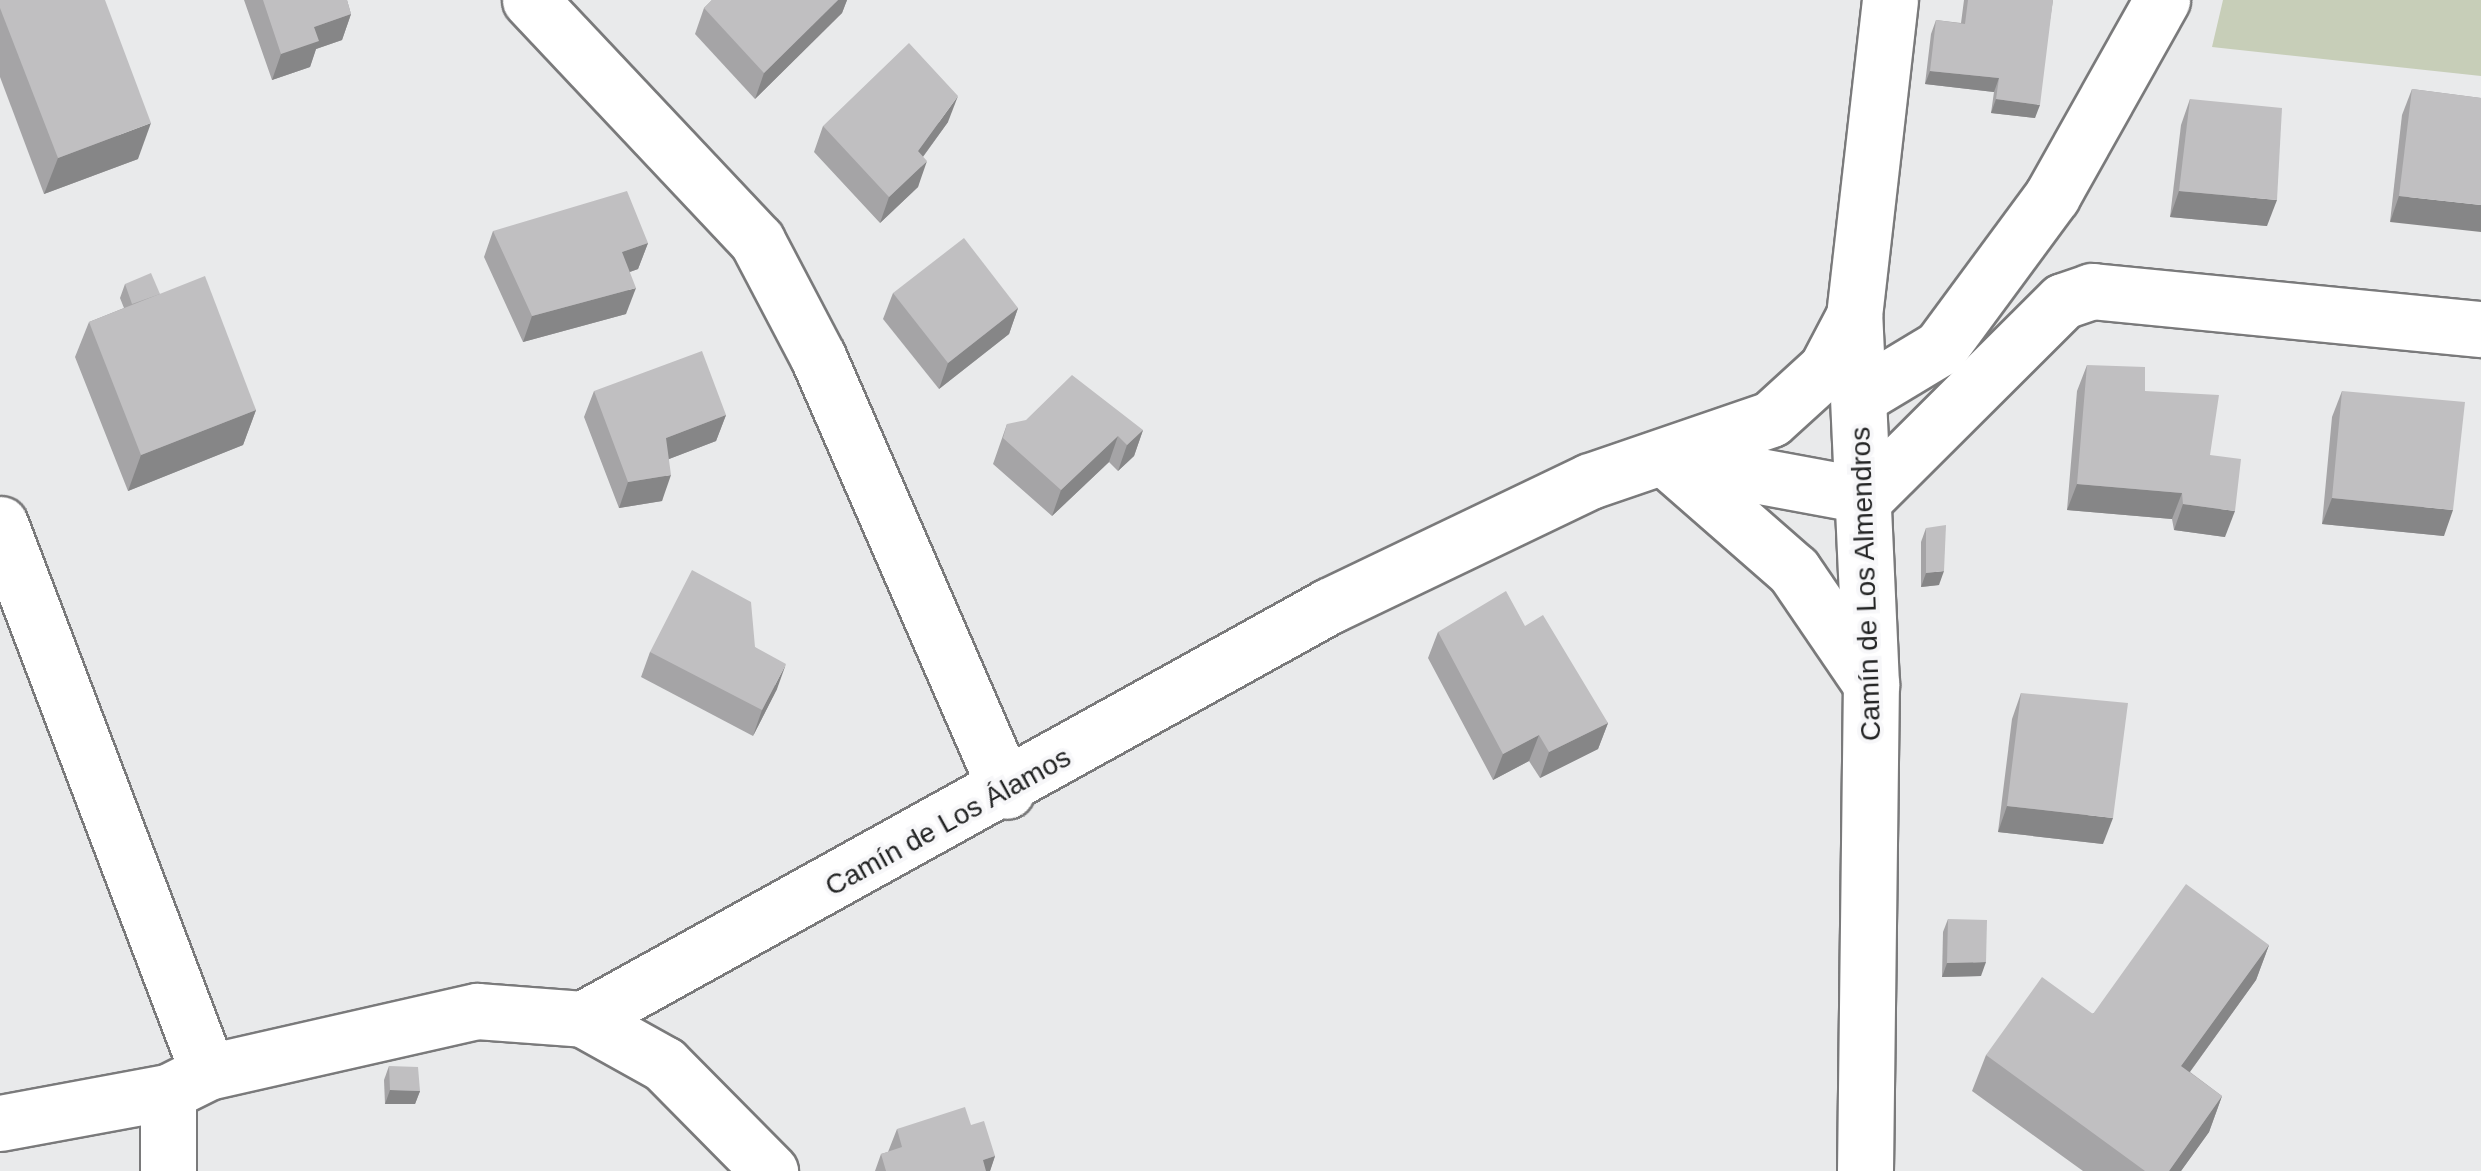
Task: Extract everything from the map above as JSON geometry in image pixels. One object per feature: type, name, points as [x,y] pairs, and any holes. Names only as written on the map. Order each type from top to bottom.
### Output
[{"type":"street","points":[[530,0],[757,242],[818,358],[1008,791]]},
{"type":"street","name":"Camín de Los Almendros","points":[[1865,1171],[1872,684],[1867,496],[1854,316],[1890,0]]},
{"type":"street","points":[[1860,396],[1940,348],[2052,196],[2162,0]]},
{"type":"street","points":[[1867,496],[2063,301],[2092,292],[2481,329]]},
{"type":"street","points":[[1854,316],[1826,369],[1771,418],[1665,458],[1794,571],[1872,684]]},
{"type":"street","name":"Camín de Los Álamos","points":[[583,1019],[1008,791],[1329,606],[1590,481],[1665,458],[1867,496]]},
{"type":"street","points":[[0,524],[188,1082],[168,1171]]},
{"type":"street","points":[[0,1123],[477,1012],[583,1019],[664,1064],[770,1171]]},
{"type":"green space","points":[[2223,0],[2481,0],[2481,76],[2212,47]]},
{"type":"building","points":[[0,0],[105,0],[151,123],[58,158]]},
{"type":"building","points":[[263,0],[347,0],[351,14],[314,27],[319,41],[281,54]]},
{"type":"building","points":[[712,0],[838,0],[764,73],[704,8]]},
{"type":"building","points":[[1968,0],[2053,0],[2040,105],[1996,99],[1999,78],[1930,71],[1936,20],[1965,24]]},
{"type":"building","points":[[909,43],[958,96],[918,151],[927,161],[889,197],[823,126]]},
{"type":"building","points":[[2412,89],[2481,98],[2481,205],[2399,196]]},
{"type":"building","points":[[2190,99],[2282,108],[2277,200],[2179,191]]},
{"type":"building","points":[[627,191],[648,243],[622,252],[636,288],[532,316],[493,231]]},
{"type":"building","points":[[964,238],[1018,308],[948,363],[893,293]]},
{"type":"building","points":[[151,273],[160,294],[132,304],[125,284]]},
{"type":"building","points":[[205,276],[256,410],[141,455],[89,322]]},
{"type":"building","points":[[702,351],[726,415],[666,438],[671,475],[628,482],[594,391]]},
{"type":"building","points":[[2087,365],[2145,367],[2145,391],[2219,395],[2210,455],[2241,459],[2235,511],[2183,504],[2182,493],[2077,484]]},
{"type":"building","points":[[1072,375],[1143,430],[1127,445],[1118,436],[1061,490],[1003,438],[1007,424],[1026,420]]},
{"type":"building","points":[[2342,391],[2465,402],[2453,510],[2332,498]]},
{"type":"building","points":[[1946,525],[1944,571],[1926,573],[1926,528]]},
{"type":"building","points":[[692,570],[751,602],[755,647],[786,664],[762,710],[650,652]]},
{"type":"building","points":[[1506,591],[1525,626],[1543,615],[1608,723],[1549,752],[1539,735],[1503,754],[1438,632]]},
{"type":"building","points":[[2021,693],[2128,703],[2113,818],[2007,806]]},
{"type":"building","points":[[2186,884],[2269,945],[2181,1066],[2222,1096],[2169,1171],[2145,1171],[1986,1055],[2042,977],[2093,1014]]},
{"type":"building","points":[[1948,919],[1987,920],[1986,962],[1947,963]]},
{"type":"building","points":[[389,1066],[418,1067],[420,1091],[390,1090]]},
{"type":"building","points":[[965,1107],[971,1125],[984,1121],[995,1156],[983,1160],[986,1171],[886,1171],[881,1154],[902,1147],[897,1129]]}]
